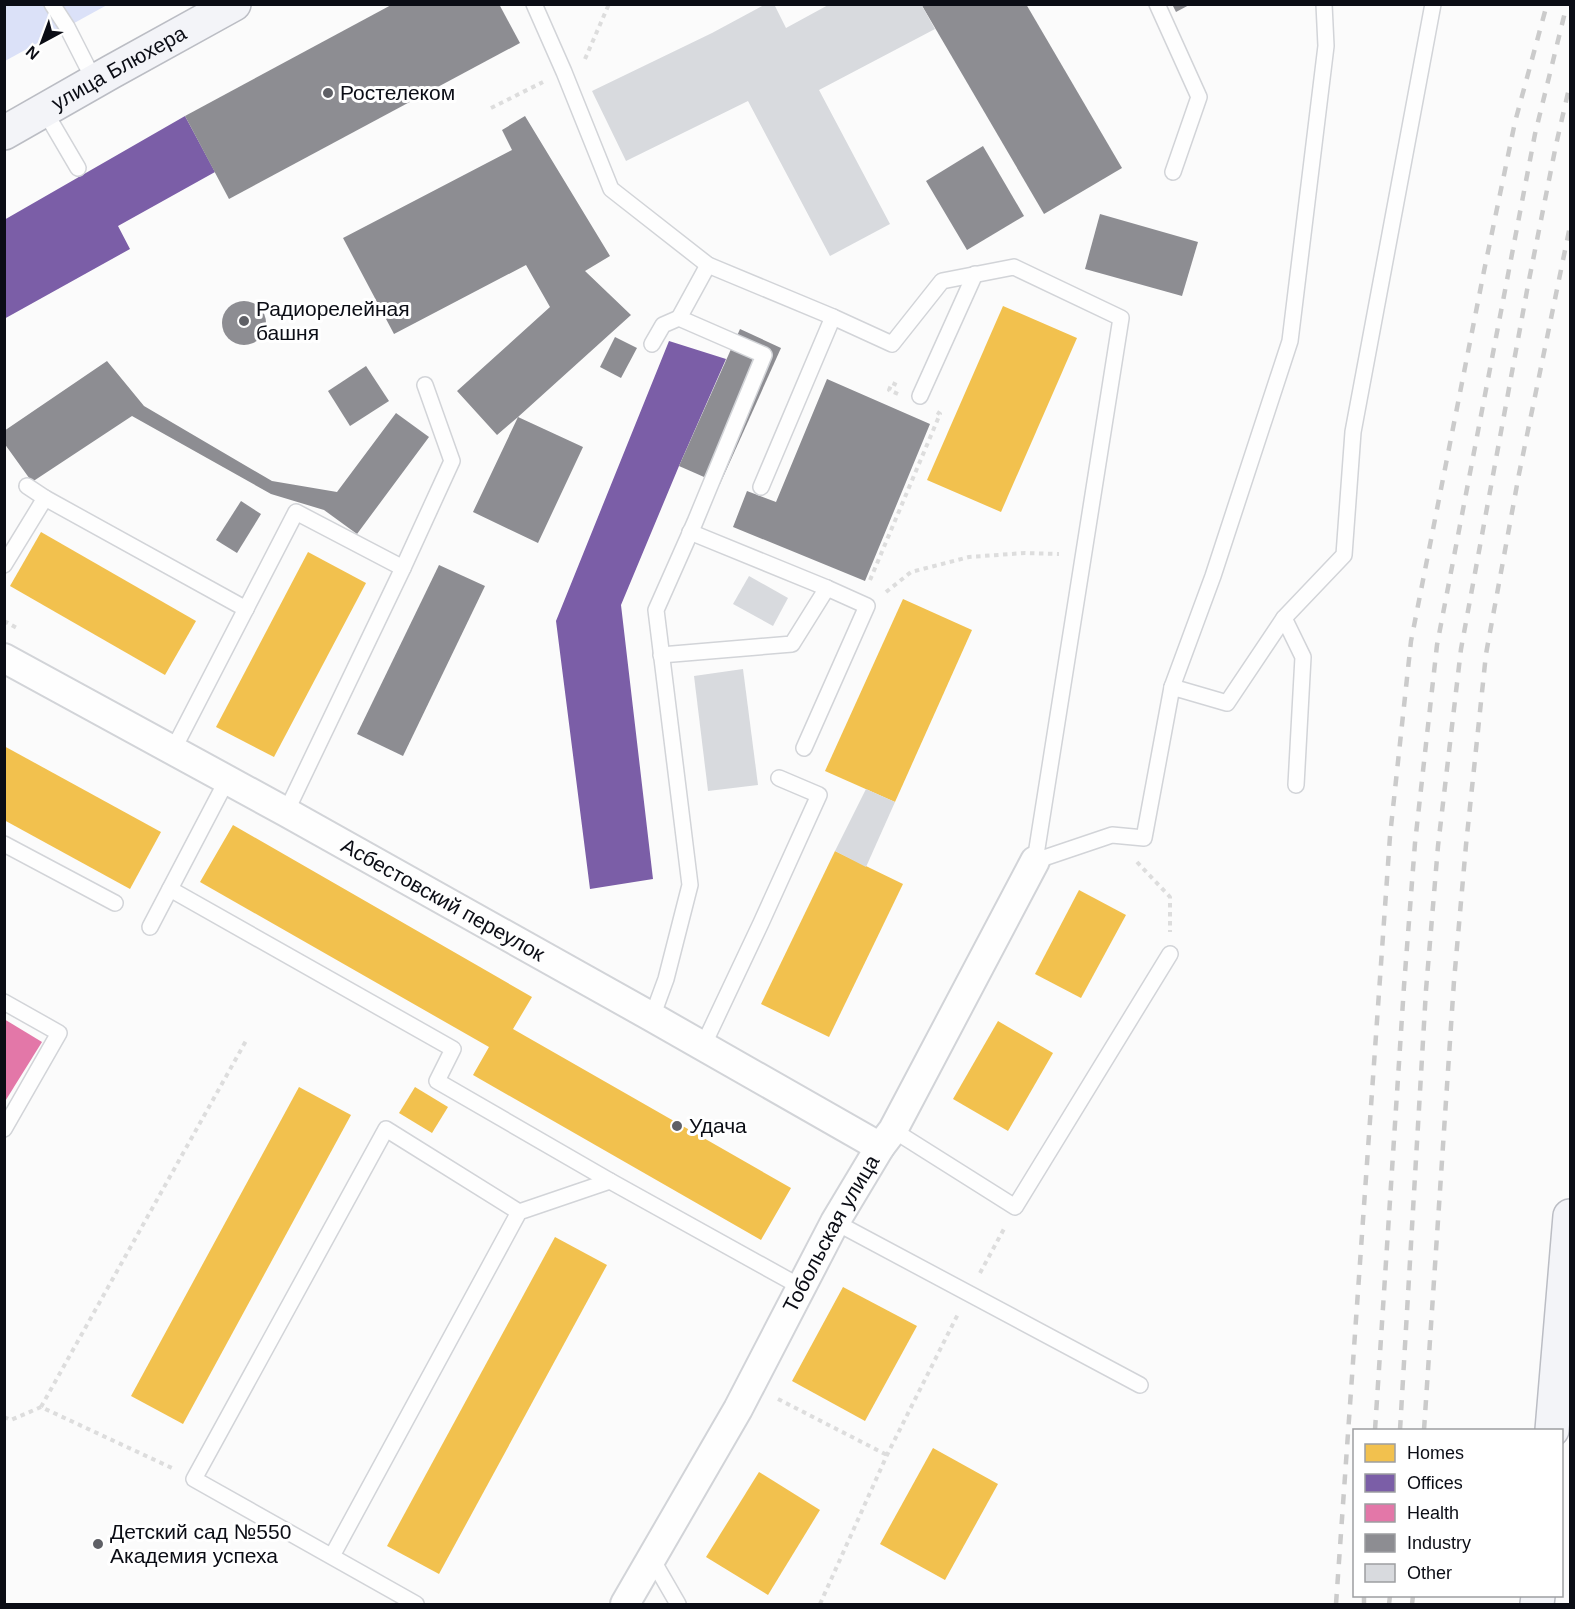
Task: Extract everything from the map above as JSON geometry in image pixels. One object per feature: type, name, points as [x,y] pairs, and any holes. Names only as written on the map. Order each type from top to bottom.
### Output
[{"type":"main road","name":"улица Блюхера","points":[[4,133],[234,4]]},
{"type":"main road","points":[[1552,1429],[1570,1216]]},
{"type":"street","name":"Асбестовский переулок","points":[[4,658],[286,812],[703,1046],[886,1138]]},
{"type":"street","name":"Тобольская улица","points":[[625,1605],[751,1385],[835,1222],[886,1138],[1035,861]]},
{"type":"lane","points":[[52,4],[67,27],[95,82]]},
{"type":"lane","points":[[534,4],[611,189],[708,265],[833,316],[892,344],[942,281],[1014,267],[1120,318],[1035,861],[1112,835],[1144,838],[1172,687],[1213,576],[1290,341],[1326,46],[1324,4]]},
{"type":"lane","points":[[1157,4],[1199,97],[1173,172]]},
{"type":"lane","points":[[1172,687],[1227,703],[1284,618],[1344,555],[1353,432],[1432,4]]},
{"type":"lane","points":[[44,110],[78,168]]},
{"type":"lane","points":[[652,344],[663,325],[679,318],[708,265]]},
{"type":"lane","points":[[920,396],[975,274]]},
{"type":"lane","points":[[761,487],[833,316]]},
{"type":"lane","points":[[652,1017],[666,979],[690,885],[656,610],[764,355],[679,318]]},
{"type":"lane","points":[[286,812],[452,461],[426,385]]},
{"type":"lane","points":[[27,486],[246,609]]},
{"type":"lane","points":[[4,565],[45,498]]},
{"type":"lane","points":[[172,750],[296,512],[403,568]]},
{"type":"lane","points":[[690,532],[864,605],[804,748]]},
{"type":"lane","points":[[661,655],[792,644],[827,588]]},
{"type":"lane","points":[[1284,618],[1303,657],[1296,785]]},
{"type":"lane","points":[[703,1046],[819,795],[779,778]]},
{"type":"lane","points":[[150,927],[227,780]]},
{"type":"lane","points":[[4,844],[115,903]]},
{"type":"lane","points":[[170,889],[453,1049],[437,1081],[610,1181],[801,1287]]},
{"type":"lane","points":[[886,1138],[1015,1207],[1170,954]]},
{"type":"lane","points":[[4,1002],[59,1033],[4,1129]]},
{"type":"lane","points":[[416,1605],[194,1479],[386,1129],[519,1212]]},
{"type":"lane","points":[[332,1556],[519,1212],[610,1181]]},
{"type":"lane","points":[[835,1222],[1140,1385]]},
{"type":"lane","points":[[652,1559],[678,1605]]},
{"type":"path","points":[[582,64],[609,4]]},
{"type":"path","points":[[491,108],[531,88]]},
{"type":"path","points":[[889,390],[892,382]]},
{"type":"path","points":[[864,605],[940,414]]},
{"type":"path","points":[[864,605],[911,572],[969,557],[1025,553],[1083,555]]},
{"type":"path","points":[[1112,835],[1170,897],[1170,954]]},
{"type":"path","points":[[4,1417],[11,1420],[41,1407],[247,1040]]},
{"type":"path","points":[[820,1605],[887,1455],[1015,1207]]},
{"type":"path","points":[[751,1385],[887,1455]]},
{"type":"path","points":[[41,1407],[194,1479]]},
{"type":"shaded area","points":[[5,5],[107,5],[5,61]]},
{"type":"building: Homes","points":[[1003,306],[1077,338],[1001,512],[927,480]]},
{"type":"building: Homes","points":[[41,532],[196,621],[165,675],[10,586]]},
{"type":"building: Homes","points":[[308,552],[366,583],[274,757],[216,727]]},
{"type":"building: Homes","points":[[903,599],[972,630],[895,802],[825,771]]},
{"type":"building: Homes","points":[[4,746],[161,832],[130,889],[4,820]]},
{"type":"building: Homes","points":[[233,825],[532,997],[513,1029],[791,1188],[761,1240],[473,1075],[489,1047],[200,882]]},
{"type":"building: Homes","points":[[835,851],[903,884],[829,1037],[761,1004]]},
{"type":"building: Homes","points":[[1079,890],[1126,915],[1081,998],[1035,974]]},
{"type":"building: Homes","points":[[998,1021],[1053,1053],[1008,1131],[953,1099]]},
{"type":"building: Homes","points":[[299,1087],[351,1115],[183,1424],[131,1396]]},
{"type":"building: Homes","points":[[415,1087],[448,1107],[432,1133],[399,1113]]},
{"type":"building: Homes","points":[[555,1237],[607,1265],[439,1574],[387,1546]]},
{"type":"building: Homes","points":[[843,1287],[917,1326],[865,1421],[792,1381]]},
{"type":"building: Homes","points":[[933,1448],[998,1484],[945,1580],[880,1544]]},
{"type":"building: Homes","points":[[759,1472],[820,1510],[768,1595],[706,1557]]},
{"type":"building: Offices","points":[[185,116],[215,172],[118,226],[130,249],[4,319],[4,220]]},
{"type":"building: Offices","points":[[669,341],[726,359],[621,605],[653,879],[590,889],[556,621]]},
{"type":"building: Health","points":[[4,1019],[42,1042],[4,1103]]},
{"type":"building: Industry","name":"Ростелеком","points":[[393,4],[499,4],[520,43],[229,199],[185,116]]},
{"type":"building: Industry","points":[[921,4],[1026,4],[1122,168],[1044,214]]},
{"type":"building: Industry","points":[[1172,4],[1191,4],[1176,12]]},
{"type":"building: Industry","points":[[525,116],[610,256],[585,271],[631,315],[497,435],[457,391],[550,307],[526,265],[394,334],[343,238],[512,150],[502,130]]},
{"type":"building: Industry","points":[[983,146],[1024,216],[967,250],[926,181]]},
{"type":"building: Industry","points":[[1100,214],[1198,242],[1182,296],[1085,269]]},
{"type":"building: Industry","name":"Радиорелейная башня","points":[[244,301],[259,308],[266,323],[259,338],[244,345],[229,338],[222,323],[229,308]]},
{"type":"building: Industry","points":[[740,329],[781,348],[720,484],[679,466]]},
{"type":"building: Industry","points":[[615,337],[637,348],[621,378],[600,367]]},
{"type":"building: Industry","points":[[107,361],[144,406],[272,481],[337,492],[396,413],[429,437],[357,534],[324,510],[271,494],[132,416],[32,482],[4,443],[4,431]]},
{"type":"building: Industry","points":[[366,366],[389,401],[350,426],[328,391]]},
{"type":"building: Industry","points":[[827,379],[930,424],[865,581],[733,527],[747,491],[776,502]]},
{"type":"building: Industry","points":[[518,417],[583,447],[538,543],[473,512]]},
{"type":"building: Industry","points":[[241,501],[261,514],[237,553],[216,540]]},
{"type":"building: Industry","points":[[439,565],[485,586],[403,756],[357,734]]},
{"type":"building: Other","points":[[766,4],[774,4],[786,28],[830,4],[921,4],[935,29],[819,90],[890,224],[830,256],[748,101],[626,161],[592,91]]},
{"type":"building: Other","points":[[749,576],[788,598],[773,626],[733,604]]},
{"type":"building: Other","points":[[743,669],[758,785],[708,791],[694,676]]},
{"type":"building: Other","points":[[866,789],[895,802],[866,867],[835,851]]},
{"type":"railway","points":[[1336,1604],[1390,836],[1411,641],[1515,122],[1547,4]]},
{"type":"railway","points":[[1375,1429],[1415,843],[1437,645],[1535,134],[1567,4]]},
{"type":"railway","points":[[1400,1429],[1426,990],[1438,846],[1461,649],[1528,285],[1570,84]]},
{"type":"railway","points":[[1424,1429],[1454,981],[1486,654],[1519,474],[1570,226]]},
{"type":"railway","points":[[1364,1597],[1364,1604]]},
{"type":"railway","points":[[1389,1604],[1390,1597]]},
{"type":"railway","points":[[1412,1604],[1413,1597]]},
{"type":"place","name":"Ростелеком","points":[[328,93]]},
{"type":"place","name":"Радиорелейная башня","points":[[244,321]]},
{"type":"place","name":"Удача","points":[[677,1126]]},
{"type":"place","name":"Детский сад №550 Академия успеха","points":[[98,1544]]}]
